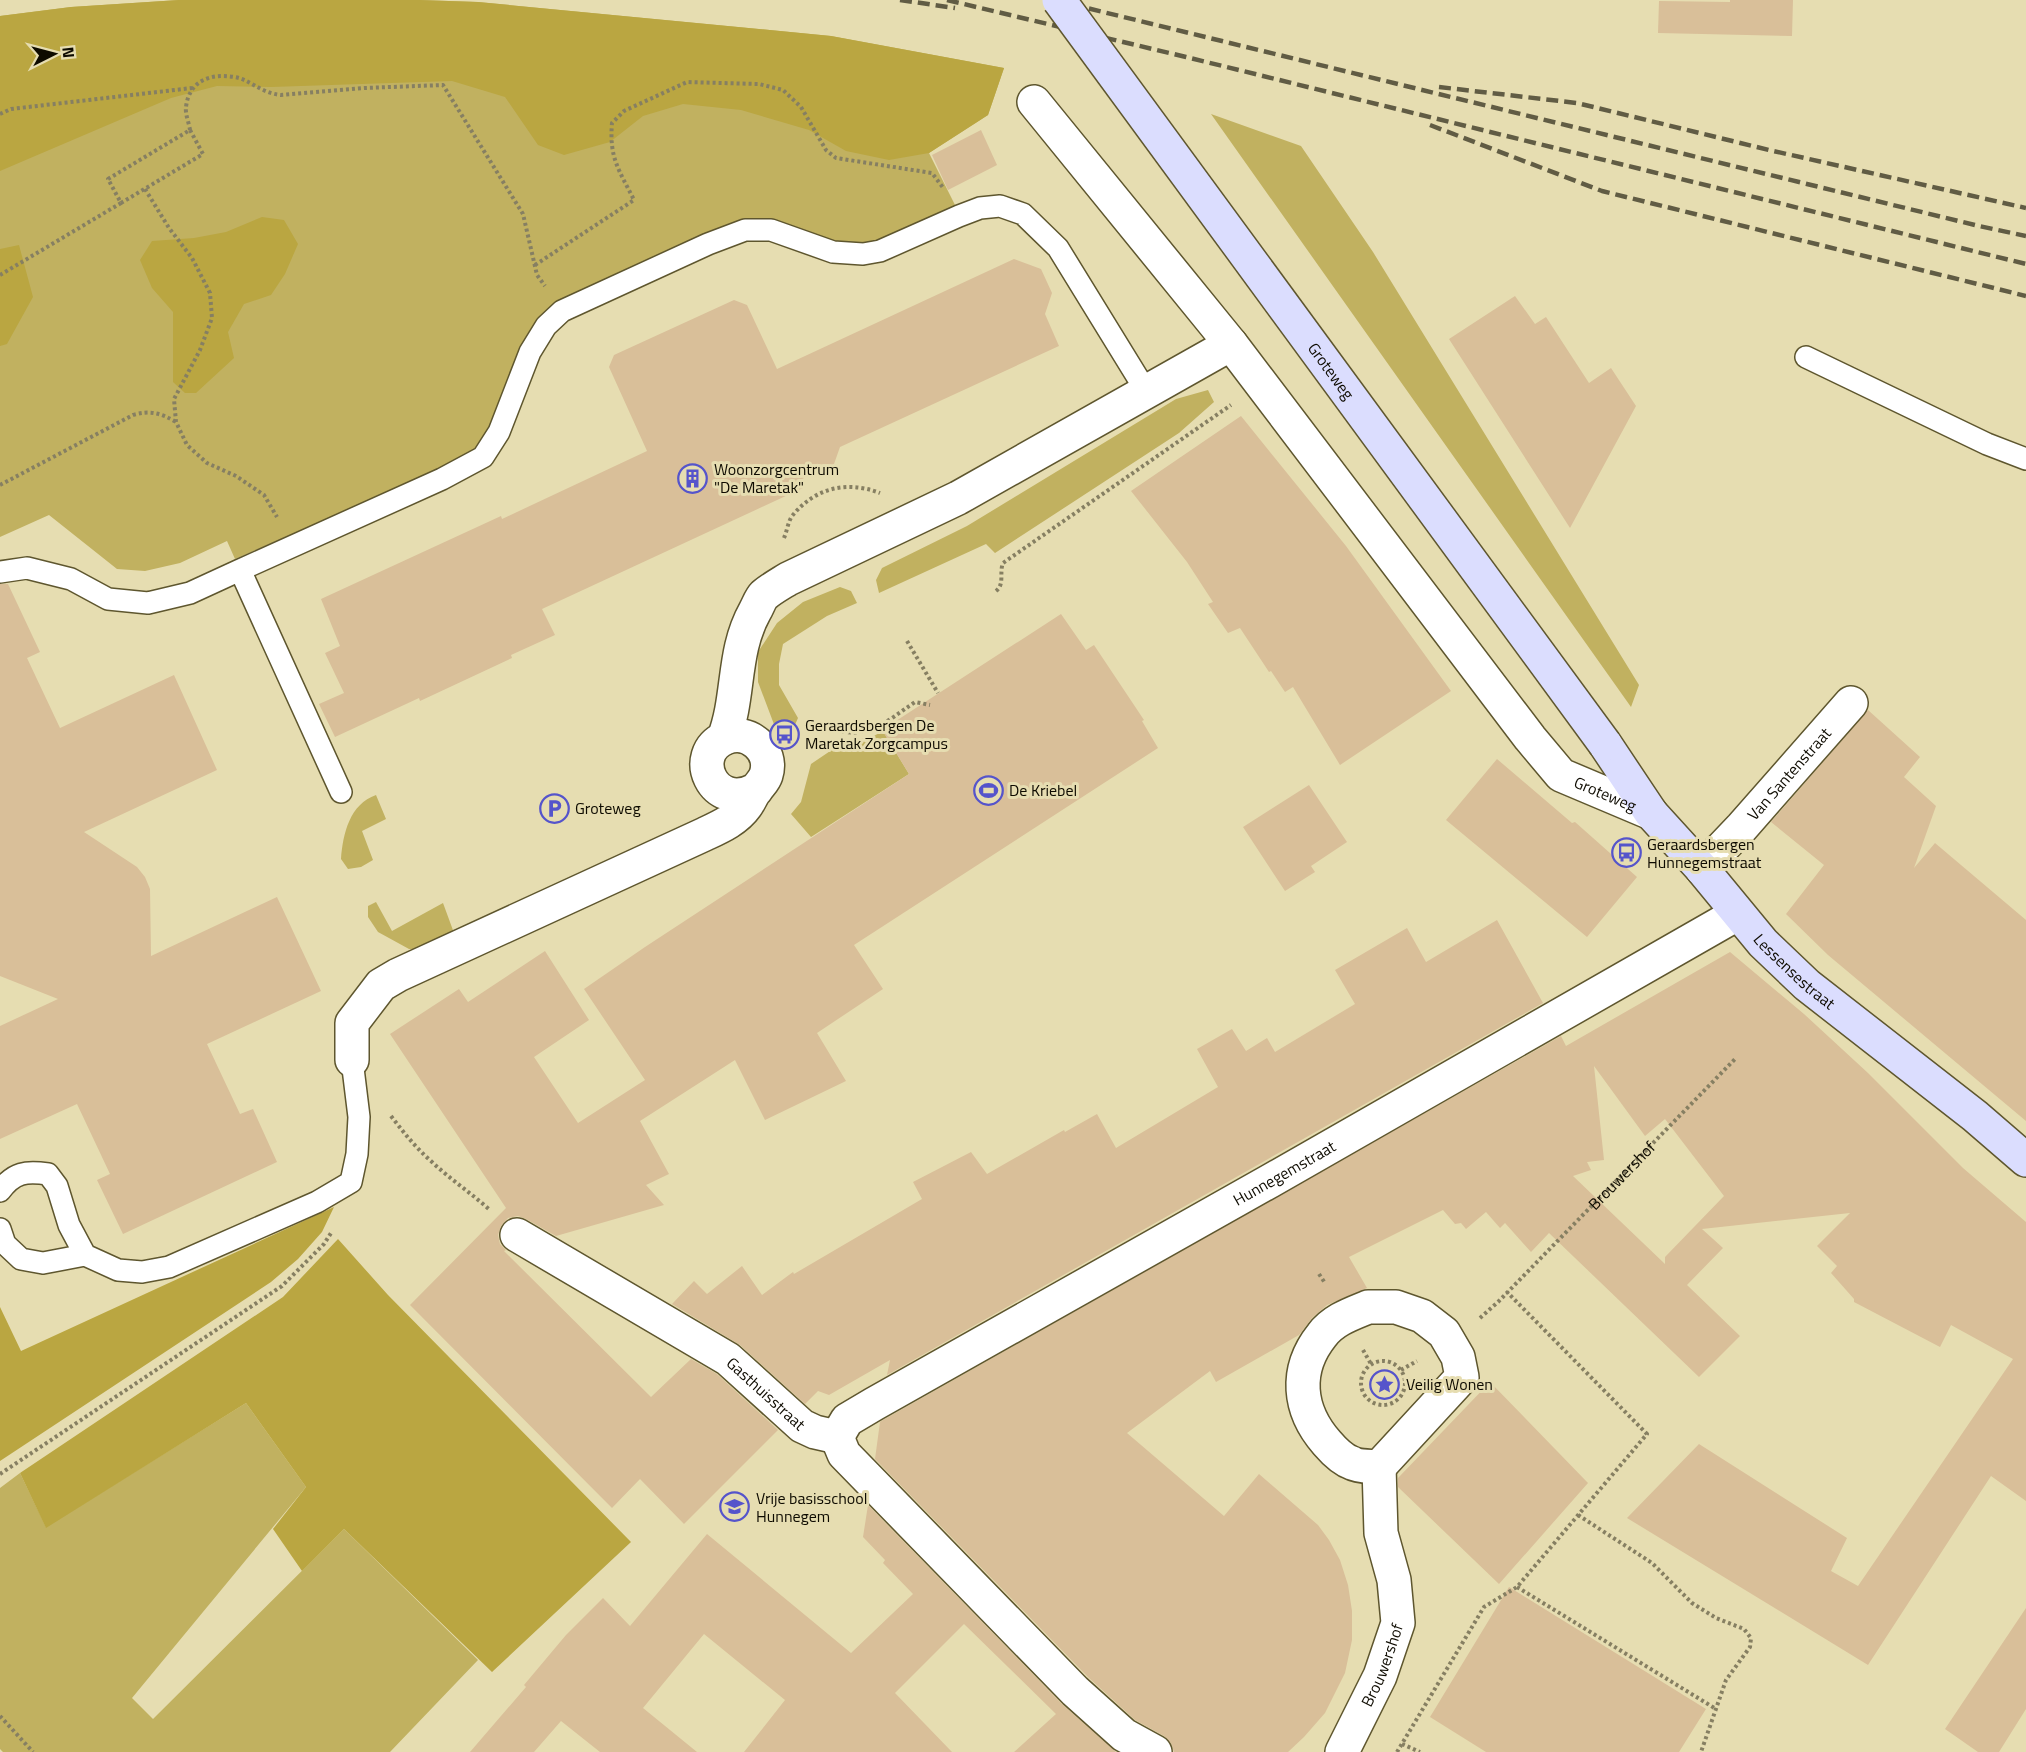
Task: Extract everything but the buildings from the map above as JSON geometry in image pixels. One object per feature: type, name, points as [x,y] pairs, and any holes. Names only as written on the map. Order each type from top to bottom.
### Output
[{"type":"main road","name":"Groteweg","points":[[1059,0],[1605,744]]},
{"type":"main road","name":"Lessensestraat","points":[[1605,744],[1651,813],[1702,869],[1763,943],[1807,985],[1975,1116],[2026,1160]]},
{"type":"street","name":"Groteweg","points":[[1034,102],[1231,344],[1530,738],[1561,775],[1651,813]]},
{"type":"street","points":[[738,739],[730,722],[735,696],[735,674],[746,627],[763,596],[788,579],[958,498],[1231,344]]},
{"type":"street","name":"Van Santenstraat","points":[[1702,869],[1742,828],[1851,703]]},
{"type":"street","points":[[705,834],[716,823],[719,810],[718,799],[707,772],[710,752],[716,744],[738,739],[760,746],[766,754],[766,774],[762,783],[746,795],[726,794],[711,781]]},
{"type":"street","points":[[352,1060],[352,1023],[381,985],[705,834],[736,817],[747,805],[755,790]]},
{"type":"street","name":"Hunnegemstraat","points":[[837,1437],[848,1420],[874,1404],[1737,914]]},
{"type":"street","name":"Gasthuisstraat","points":[[517,1235],[728,1359],[802,1426],[815,1432],[837,1437]]},
{"type":"street","points":[[1368,1307],[1396,1307],[1422,1316],[1444,1333],[1458,1357],[1462,1377],[1379,1467],[1352,1463],[1331,1448],[1315,1429],[1305,1406],[1302,1380],[1309,1354],[1323,1333],[1336,1322],[1368,1307]]},
{"type":"street","points":[[837,1437],[844,1454],[1075,1691],[1124,1735],[1155,1752]]},
{"type":"street","name":"Brouwershof","points":[[1342,1752],[1380,1676],[1398,1623],[1394,1580],[1381,1533],[1379,1467]]},
{"type":"lane","points":[[0,572],[27,568],[70,579],[108,599],[148,603],[190,592],[442,479],[483,457],[499,432],[530,352],[546,326],[562,311],[708,244],[745,230],[771,230],[833,252],[863,254],[880,251],[980,208],[1000,206],[1023,214],[1059,248],[1146,391]]},
{"type":"lane","points":[[1806,357],[1987,444],[2026,459]]},
{"type":"lane","points":[[240,570],[341,792]]},
{"type":"lane","points":[[0,1229],[6,1244],[21,1259],[43,1263],[85,1255],[118,1270],[142,1272],[170,1267],[317,1203],[351,1182],[357,1154],[359,1117],[352,1060]]},
{"type":"lane","points":[[0,1191],[9,1179],[28,1172],[48,1174],[57,1186],[69,1225],[85,1255]]},
{"type":"path","points":[[0,114],[11,109],[192,88],[205,78],[235,77],[268,94],[281,95],[365,88],[443,85],[523,214],[537,274],[562,311]]},
{"type":"path","points":[[535,265],[634,200],[615,161],[610,142],[612,123],[624,111],[687,82],[759,84],[783,90],[801,107],[826,150],[836,158],[932,173],[943,184],[955,218]]},
{"type":"path","points":[[0,275],[203,154],[190,130],[186,108],[192,88]]},
{"type":"path","points":[[121,202],[108,179],[190,130]]},
{"type":"path","points":[[145,189],[169,228],[192,258],[210,292],[212,318],[200,350],[174,399],[176,422],[187,445],[207,463],[236,476],[264,495],[278,519],[284,550]]},
{"type":"path","points":[[996,591],[1000,588],[1003,563],[1219,415],[1259,382]]},
{"type":"path","points":[[0,485],[146,411],[163,414],[176,422]]},
{"type":"path","points":[[907,641],[938,693]]},
{"type":"path","points":[[830,729],[844,733],[866,732],[915,702],[930,705]]},
{"type":"path","name":"Brouwershof","points":[[1498,1302],[1736,1058]]},
{"type":"path","points":[[385,1108],[410,1141],[433,1164],[471,1192],[517,1235]]},
{"type":"path","points":[[0,1474],[282,1286],[324,1244],[341,1214],[351,1182]]},
{"type":"path","points":[[1397,1752],[1484,1607],[1517,1587],[1647,1434],[1507,1292]]},
{"type":"path","points":[[1382,1360],[1389,1361],[1401,1370],[1405,1384],[1400,1397],[1381,1405],[1367,1398],[1361,1385],[1365,1371],[1371,1364],[1382,1360]]},
{"type":"path","points":[[1578,1515],[1652,1563],[1692,1603],[1716,1618],[1744,1629],[1751,1638],[1750,1647],[1726,1680],[1701,1752]]},
{"type":"path","points":[[1517,1587],[1716,1709]]},
{"type":"path","points":[[0,1716],[33,1752]]},
{"type":"path","points":[[1402,1744],[1420,1752]]},
{"type":"shaded area","points":[[179,0],[478,2],[831,36],[1004,68],[988,115],[929,153],[956,207],[897,235],[865,244],[834,242],[772,220],[557,304],[491,428],[476,449],[438,471],[235,559],[227,541],[180,563],[145,571],[117,569],[49,515],[0,537],[0,16],[71,7]]},
{"type":"shaded area","points":[[179,0],[478,2],[831,36],[1004,68],[988,115],[929,153],[889,160],[846,151],[809,130],[741,110],[683,104],[643,116],[610,142],[564,155],[538,145],[505,97],[452,81],[271,87],[217,86],[171,98],[0,171],[0,16],[71,7]]},
{"type":"shaded area","points":[[1211,114],[1301,146],[1373,252],[1639,685],[1631,707]]},
{"type":"shaded area","points":[[262,217],[284,220],[298,244],[285,274],[271,295],[244,304],[228,332],[234,358],[196,393],[185,393],[173,382],[173,312],[152,288],[140,260],[152,241],[194,238],[226,232]]},
{"type":"shaded area","points":[[19,245],[33,297],[7,344],[0,346],[0,249]]},
{"type":"shaded area","points":[[1208,390],[1214,402],[1179,433],[995,553],[986,544],[879,593],[876,580],[882,568],[967,526],[1176,399]]},
{"type":"shaded area","points":[[840,587],[851,591],[857,603],[827,616],[783,644],[779,664],[779,685],[798,718],[794,727],[780,729],[775,727],[758,682],[758,652],[777,623],[803,602]]},
{"type":"shaded area","points":[[883,731],[909,774],[811,837],[791,814],[801,802],[811,764],[845,741],[872,737]]},
{"type":"shaded area","points":[[376,795],[386,819],[362,831],[373,860],[361,867],[348,869],[341,859],[346,830],[354,812],[360,805]]},
{"type":"shaded area","points":[[376,902],[392,931],[443,903],[454,933],[420,949],[409,949],[378,932],[368,917],[368,906]]},
{"type":"shaded area","points":[[334,1207],[322,1232],[298,1259],[271,1282],[0,1461],[0,1307],[21,1351]]},
{"type":"shaded area","points":[[338,1239],[388,1295],[631,1542],[492,1672],[344,1529],[302,1571],[273,1529],[306,1487],[246,1403],[46,1528],[20,1473],[283,1297]]},
{"type":"shaded area","points":[[246,1403],[306,1487],[132,1698],[153,1719],[344,1529],[478,1660],[390,1752],[3,1752],[0,1749],[0,1488],[20,1473],[46,1527]]},
{"type":"railway","points":[[900,0],[955,8]]},
{"type":"railway","points":[[947,0],[2026,264]]},
{"type":"railway","points":[[1054,0],[2026,236]]},
{"type":"railway","points":[[1439,87],[1577,103],[1769,150],[2026,208]]},
{"type":"railway","points":[[1430,125],[1602,191],[2026,296]]},
{"type":"place","name":"Woonzorgcentrum \"De Maretak\"","points":[[693,478]]},
{"type":"place","name":"Geraardsbergen De Maretak Zorgcampus","points":[[784,734]]},
{"type":"place","name":"De Kriebel","points":[[988,790]]},
{"type":"place","name":"Groteweg","points":[[554,808]]},
{"type":"place","name":"Geraardsbergen Hunnegemstraat","points":[[1626,853]]},
{"type":"place","name":"Veilig Wonen","points":[[1385,1384]]},
{"type":"place","name":"Vrije basisschool Hunnegem","points":[[735,1507]]}]
